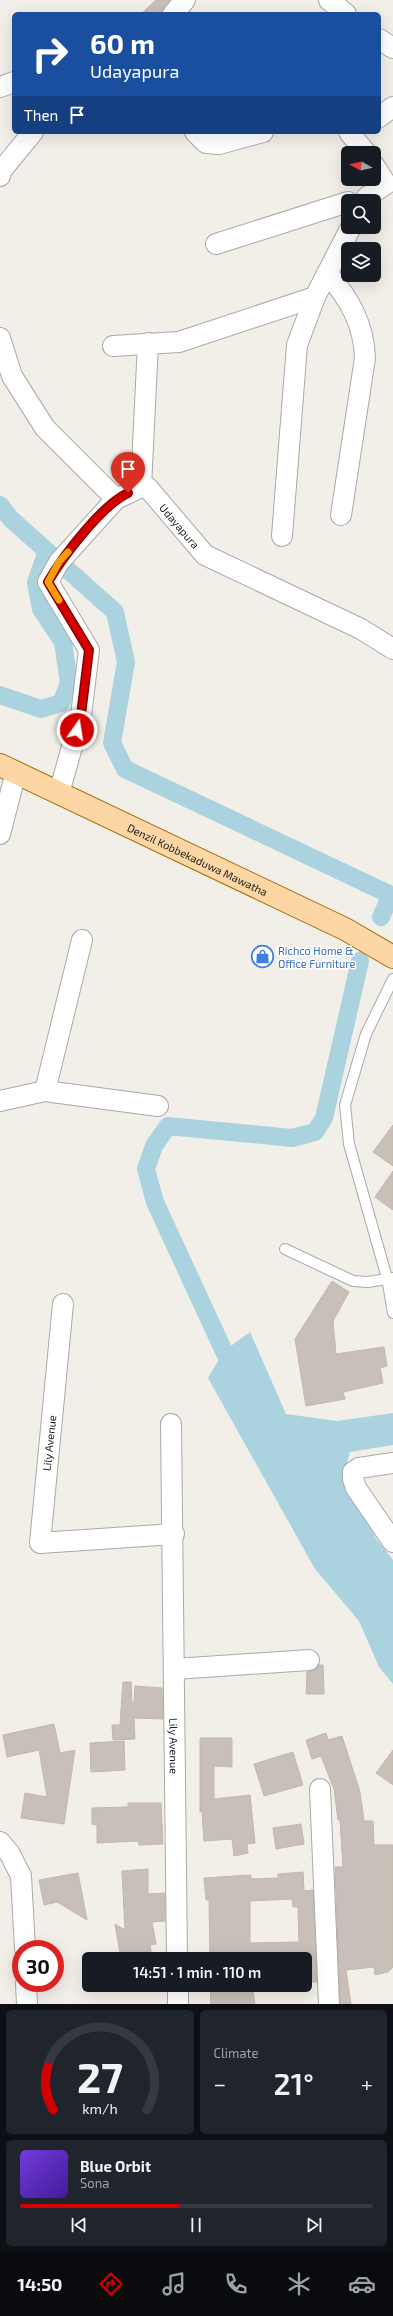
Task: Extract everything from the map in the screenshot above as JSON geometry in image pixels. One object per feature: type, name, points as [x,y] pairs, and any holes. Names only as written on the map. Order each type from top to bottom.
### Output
[{"type":"main road","name":"Denzil Kobbekaduwa Mawatha","points":[[8,768],[345,929],[393,957]]},
{"type":"street","points":[[175,12],[185,0]]},
{"type":"street","points":[[329,0],[344,12]]},
{"type":"street","points":[[381,40],[393,48]]},
{"type":"street","points":[[0,87],[12,83]]},
{"type":"street","points":[[381,115],[393,107]]},
{"type":"street","points":[[0,176],[1,172],[31,134]]},
{"type":"street","points":[[196,134],[206,143],[219,144],[256,134]]},
{"type":"street","points":[[354,134],[361,146]]},
{"type":"street","points":[[372,194],[389,187],[381,175]]},
{"type":"street","points":[[216,244],[341,205]]},
{"type":"street","points":[[282,536],[297,345],[315,297],[347,234]]},
{"type":"street","points":[[327,273],[346,295],[361,328],[365,358],[341,515]]},
{"type":"street","points":[[113,346],[179,342],[315,297]]},
{"type":"street","points":[[0,338],[12,376],[45,428],[116,499]]},
{"type":"street","points":[[58,792],[81,715],[89,650],[48,582],[59,562],[116,499],[141,487],[148,343]]},
{"type":"street","name":"Udayapura","points":[[141,487],[148,488],[205,555],[361,629],[393,649]]},
{"type":"street","points":[[0,834],[8,768]]},
{"type":"street","points":[[45,1091],[82,940]]},
{"type":"street","points":[[0,1101],[45,1091],[158,1106]]},
{"type":"street","name":"Lily Avenue","points":[[63,1304],[40,1543],[174,1534]]},
{"type":"street","name":"Lily Avenue","points":[[172,1424],[177,1952]]},
{"type":"street","points":[[393,1463],[359,1468],[353,1472],[353,1479],[356,1488],[393,1542]]},
{"type":"street","points":[[175,1669],[309,1660]]},
{"type":"street","points":[[320,1789],[329,2004]]},
{"type":"street","points":[[0,1842],[10,1854],[22,1876],[25,1940]]},
{"type":"street","points":[[26,1992],[27,2004]]},
{"type":"street","points":[[178,1992],[178,2004]]},
{"type":"lane","points":[[393,978],[366,1034],[345,1105],[349,1144],[390,1278],[393,1313]]},
{"type":"lane","points":[[285,1249],[353,1281],[368,1282],[390,1278]]},
{"type":"water","points":[[250,1332],[286,1414],[337,1421],[393,1413],[393,1445],[350,1452],[343,1478],[377,1540],[393,1560],[393,1684],[379,1667],[359,1621],[315,1569],[208,1378],[224,1351]]},
{"type":"building","points":[[156,0],[170,0],[164,7],[163,12],[143,12]]},
{"type":"building","points":[[393,1125],[393,1166],[373,1152]]},
{"type":"building","points":[[393,1171],[393,1210],[375,1197]]},
{"type":"building","points":[[332,1281],[349,1292],[333,1321],[336,1354],[384,1347],[387,1366],[380,1368],[383,1383],[343,1392],[345,1399],[306,1406],[295,1339]]},
{"type":"building","points":[[319,1665],[323,1665],[324,1694],[306,1694],[307,1672],[315,1670]]},
{"type":"building","points":[[123,1682],[131,1682],[132,1703],[134,1703],[135,1686],[162,1688],[163,1719],[134,1718],[135,1739],[113,1740],[112,1725],[120,1725]]},
{"type":"building","points":[[54,1724],[60,1753],[75,1750],[64,1824],[21,1818],[25,1793],[47,1797],[39,1750],[7,1757],[3,1735]]},
{"type":"building","points":[[326,1733],[328,1740],[342,1736],[360,1792],[364,1821],[373,1821],[374,1845],[393,1845],[393,1967],[388,1972],[375,1975],[374,1967],[346,1970],[351,2004],[340,2004],[335,1867],[343,1867],[340,1820],[338,1820],[334,1789],[321,1756],[312,1759],[306,1740]]},
{"type":"building","points":[[200,1738],[232,1738],[232,1767],[214,1766],[214,1799],[250,1795],[255,1843],[247,1844],[248,1853],[234,1856],[232,1839],[204,1841],[202,1811],[200,1812]]},
{"type":"building","points":[[124,1741],[125,1770],[91,1772],[90,1743]]},
{"type":"building","points":[[393,1750],[393,1785],[376,1773]]},
{"type":"building","points":[[293,1752],[303,1785],[264,1796],[254,1764]]},
{"type":"building","points":[[128,1803],[161,1803],[163,1844],[139,1845],[138,1841],[97,1843],[97,1825],[92,1824],[92,1808],[128,1807]]},
{"type":"building","points":[[301,1824],[304,1844],[276,1849],[273,1828]]},
{"type":"building","points":[[148,1869],[148,1894],[165,1893],[165,1921],[152,1922],[156,1944],[150,1945],[151,1952],[120,1952],[115,1924],[125,1930],[122,1871]]},
{"type":"building","points":[[303,1872],[304,1891],[313,1890],[317,1982],[312,1982],[312,1952],[210,1952],[209,1900],[206,1900],[204,1878],[251,1875],[251,1879],[278,1878],[278,1874]],"holes":[[[292,1899],[293,1907],[298,1907],[299,1942],[250,1943],[250,1901]]]},
{"type":"building","points":[[78,1873],[87,1920],[57,1902],[44,1905],[39,1880]]},
{"type":"building","points":[[210,1992],[253,1992],[255,2004],[211,2004]]},
{"type":"waterway","points":[[0,505],[11,519],[115,612],[126,662],[112,743],[125,769],[393,896]]},
{"type":"waterway","points":[[0,695],[41,709],[61,703],[69,683],[63,642],[41,609],[36,583],[47,551]]},
{"type":"waterway","points":[[381,917],[391,895]]},
{"type":"waterway","points":[[234,1373],[155,1202],[146,1169],[154,1146],[168,1126],[292,1138],[315,1132],[324,1118],[360,961]]},
{"type":"slow traffic","points":[[59,600],[48,582],[59,562],[68,552]]},
{"type":"place","name":"Richco Home & Office Furniture","points":[[262,956]]},
{"type":"route","points":[[77,730],[81,715],[89,650],[48,582],[59,562],[116,499],[128,493]]}]
